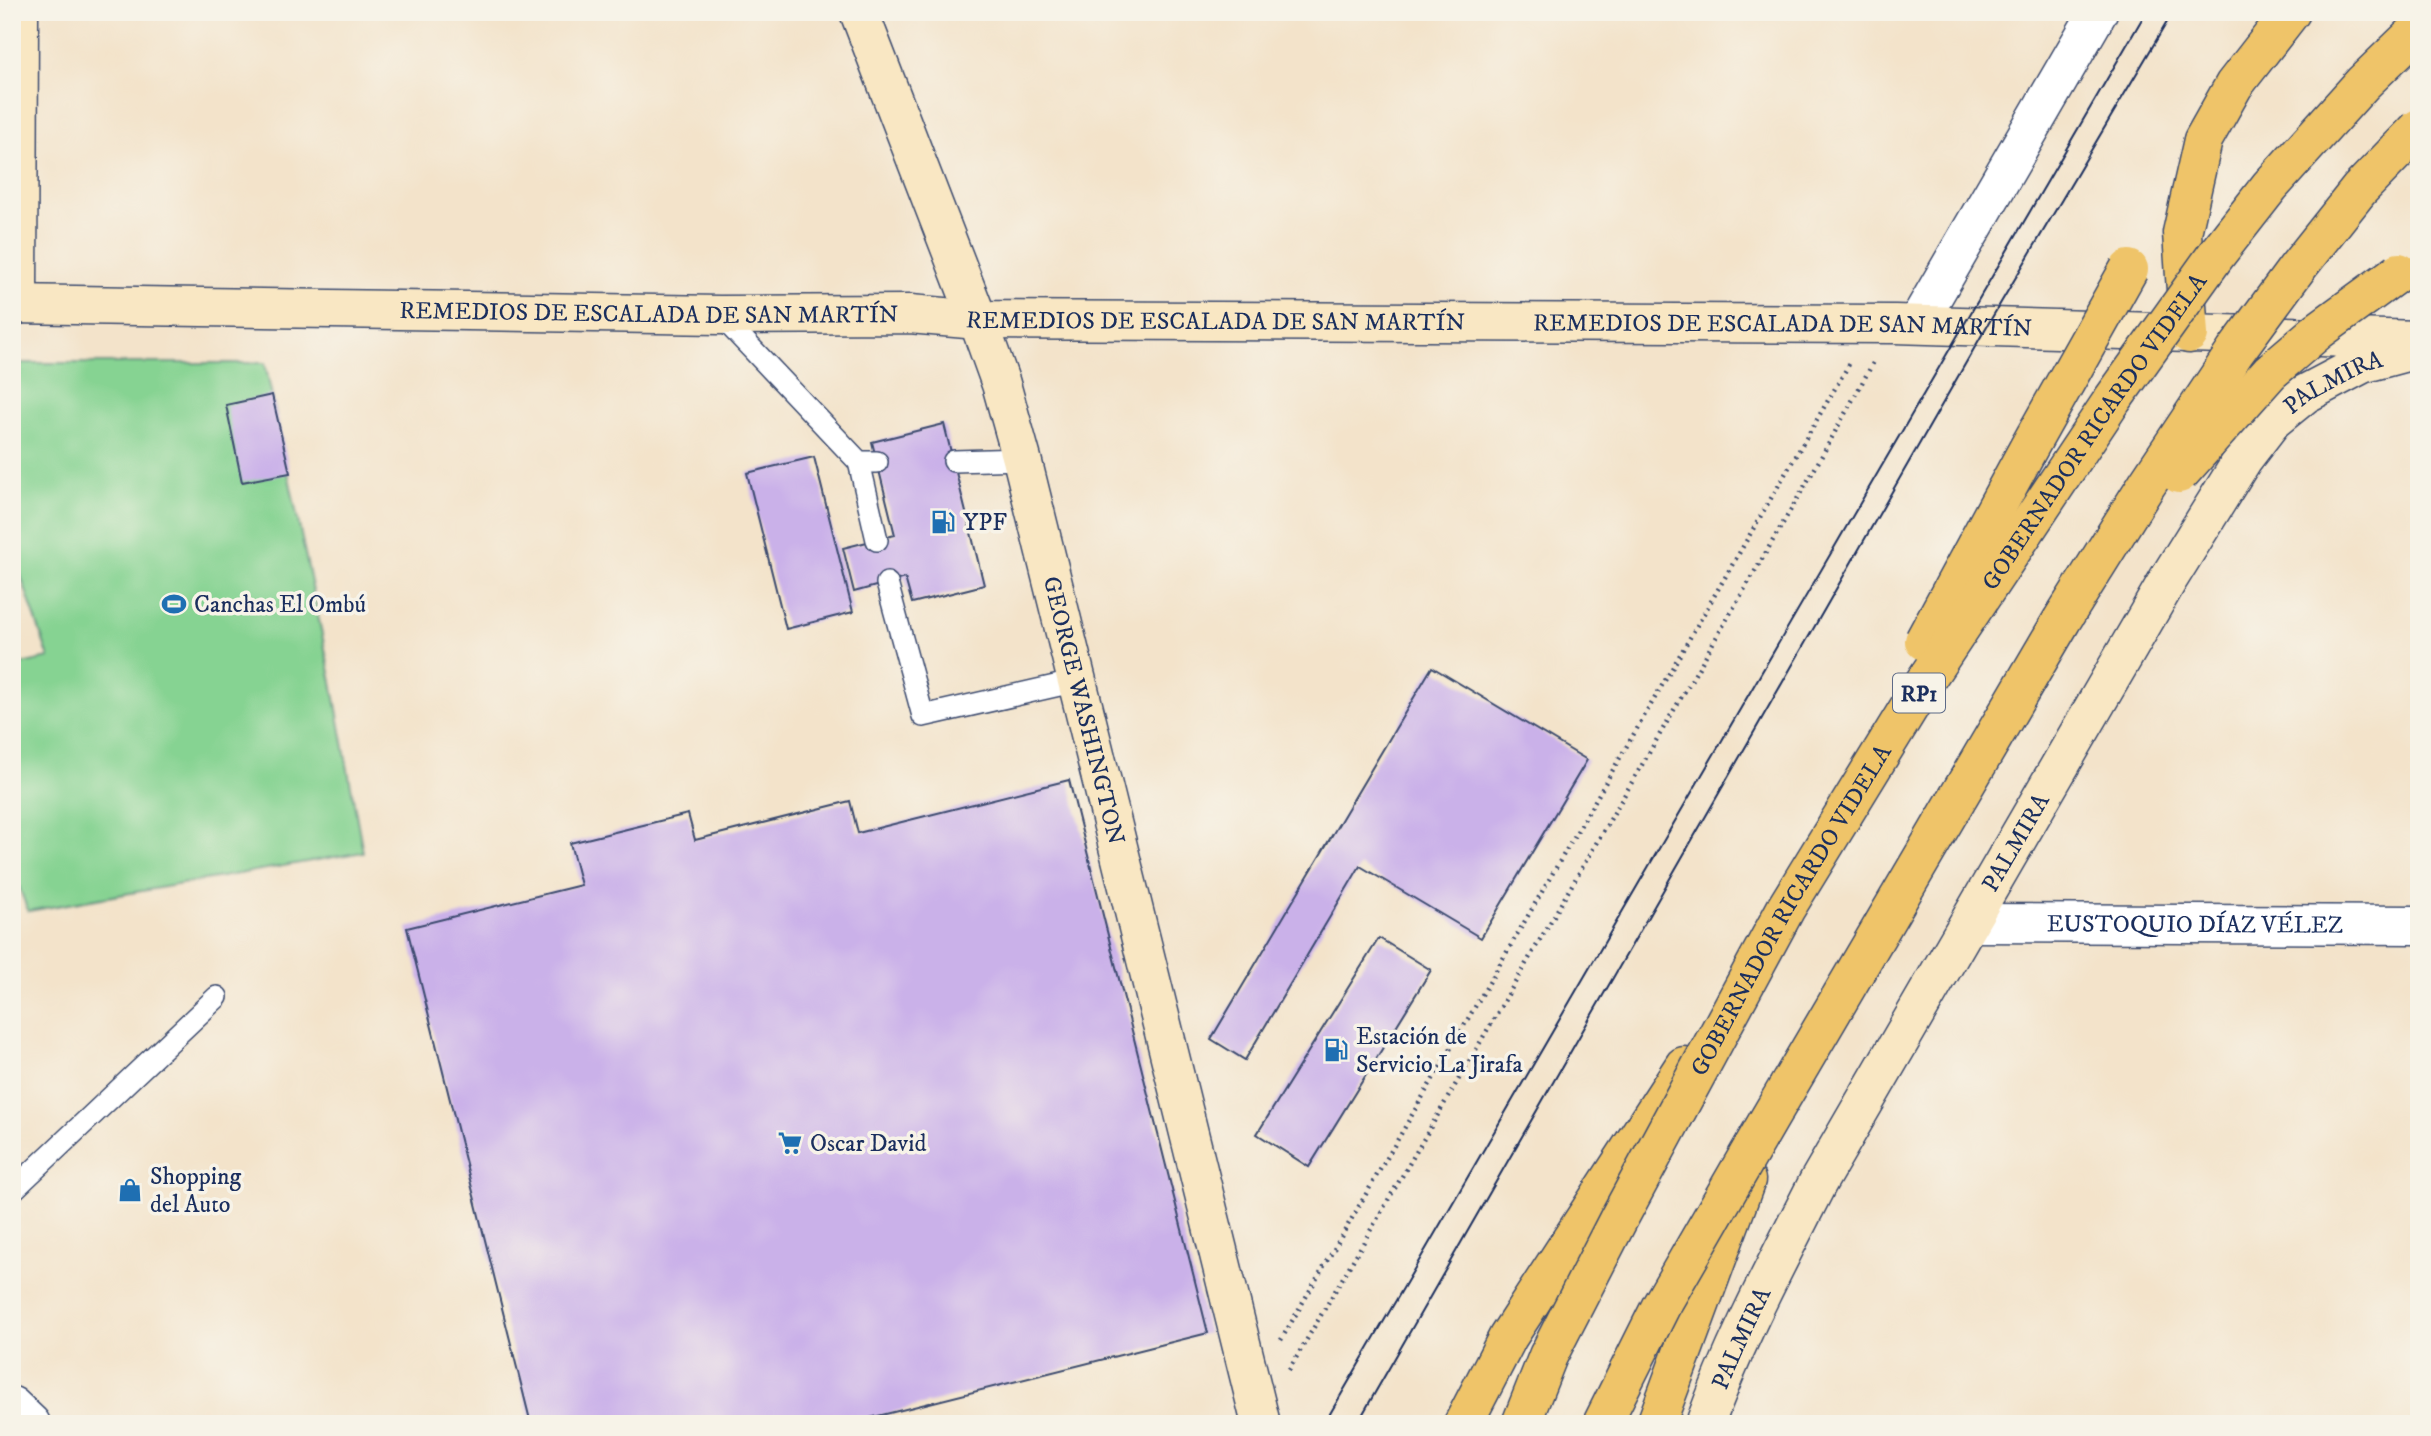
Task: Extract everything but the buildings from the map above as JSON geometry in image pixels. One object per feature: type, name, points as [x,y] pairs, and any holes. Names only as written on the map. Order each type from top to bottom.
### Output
[{"type":"highway","points":[[2189,334],[2182,233],[2203,141],[2234,85],[2291,12]]},
{"type":"highway","name":"GOBERNADOR RICARDO VIDELA","points":[[1521,1424],[1549,1356],[1618,1220],[1786,908],[1927,678],[2173,313],[2270,186],[2363,83],[2419,29]]},
{"type":"highway","points":[[1602,1424],[1661,1306],[1769,1119],[2062,620],[2147,484],[2235,352],[2297,268],[2359,190],[2419,128]]},
{"type":"highway","points":[[1463,1424],[1508,1337],[1786,908],[1903,679],[2129,269]]},
{"type":"highway","points":[[2062,620],[2133,528],[2218,428],[2270,372],[2318,331],[2399,272]]},
{"type":"highway","points":[[1656,1424],[1769,1119]]},
{"type":"main road","points":[[15,304],[19,12]]},
{"type":"main road","name":"GEORGE WASHINGTON","points":[[859,12],[1001,384],[1022,459],[1257,1408]]},
{"type":"main road","name":"REMEDIOS DE ESCALADA DE SAN MARTÍN","points":[[15,304],[720,315],[909,314],[978,320],[1895,324],[2419,340]]},
{"type":"main road","name":"PALMIRA","points":[[1705,1424],[1715,1395],[1770,1275],[1818,1182],[2169,578],[2243,459],[2273,421],[2305,394],[2361,364],[2419,349]]},
{"type":"street","points":[[1895,324],[2098,12]]},
{"type":"street","name":"EUSTOQUIO DÍAZ VÉLEZ","points":[[1969,923],[2419,925]]},
{"type":"street","points":[[12,1406],[31,1424]]},
{"type":"lane","points":[[720,315],[868,462],[877,540]]},
{"type":"lane","points":[[954,461],[1022,459]]},
{"type":"lane","points":[[887,583],[923,716],[1077,681]]},
{"type":"lane","points":[[12,1191],[217,997]]},
{"type":"path","points":[[1257,1408],[1281,1384],[1814,470],[1895,324]]},
{"type":"path","points":[[1257,1408],[1895,324]]},
{"type":"green space","name":"Canchas El Ombú","points":[[12,363],[265,363],[332,682],[363,852],[28,911],[12,868],[12,666],[49,658],[12,550]]},
{"type":"tram line","points":[[1324,1424],[2146,12]]},
{"type":"tram line","points":[[1357,1424],[1987,326],[2173,12]]},
{"type":"place","name":"YPF","points":[[943,522]]},
{"type":"place","name":"Canchas El Ombú","points":[[174,604]]},
{"type":"place","name":"Estación de Servicio La Jirafa","points":[[1336,1050]]},
{"type":"place","name":"Oscar David","points":[[790,1143]]},
{"type":"place","name":"Shopping del Auto","points":[[130,1190]]}]
